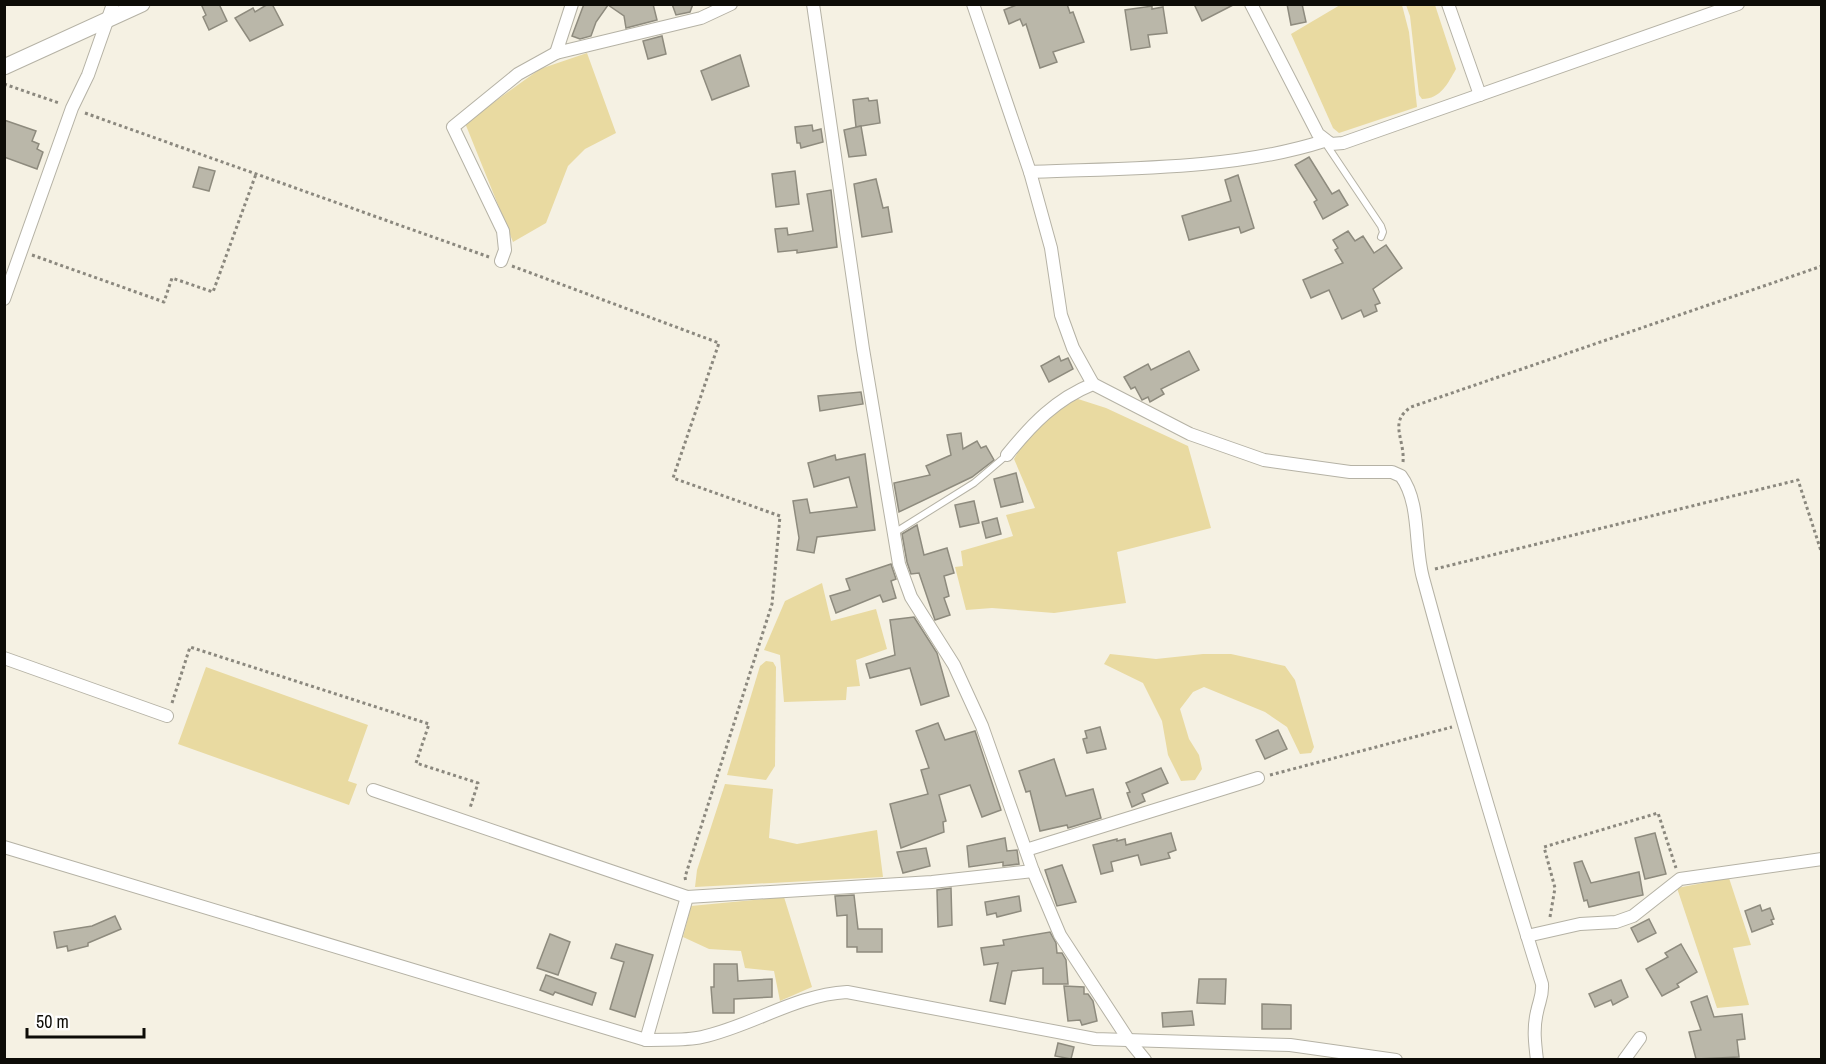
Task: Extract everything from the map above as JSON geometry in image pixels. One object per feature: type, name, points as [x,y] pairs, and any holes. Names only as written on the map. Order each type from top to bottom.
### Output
[{"type":"street","points":[[4,67],[111,12],[142,4]]},
{"type":"street","points":[[556,53],[572,4]]},
{"type":"street","points":[[501,261],[505,250],[503,231],[453,127],[519,74],[556,53],[701,18],[731,4]]},
{"type":"street","points":[[813,4],[863,349],[899,564],[911,597],[954,665],[982,726],[1033,871],[1060,935],[1128,1039],[1145,1059]]},
{"type":"street","points":[[973,4],[1030,172],[1051,248],[1061,315],[1073,348],[1093,384],[1190,434],[1264,460],[1350,472],[1392,472],[1401,476],[1411,500],[1421,573],[1463,725],[1543,990],[1537,1011],[1534,1039],[1537,1059]]},
{"type":"street","points":[[1251,4],[1318,134],[1324,141]]},
{"type":"street","points":[[1448,4],[1480,95]]},
{"type":"street","points":[[1030,172],[1182,166],[1299,149],[1324,141],[1343,143],[1738,4]]},
{"type":"street","points":[[4,299],[72,108],[111,12]]},
{"type":"street","points":[[1007,455],[1045,412],[1075,391],[1093,384]]},
{"type":"street","points":[[4,658],[167,716]]},
{"type":"street","points":[[1026,850],[1257,778]]},
{"type":"street","points":[[373,790],[687,897],[932,882],[1033,871]]},
{"type":"street","points":[[4,847],[646,1040],[700,1038],[751,1022],[822,994],[847,992],[1095,1039],[1128,1039],[1396,1059]]},
{"type":"street","points":[[1527,936],[1580,924],[1616,922],[1634,916],[1680,879],[1821,859]]},
{"type":"street","points":[[646,1040],[687,897]]},
{"type":"street","points":[[1624,1059],[1640,1038]]},
{"type":"lane","points":[[1324,141],[1381,226],[1383,232],[1381,237]]},
{"type":"lane","points":[[893,533],[974,483],[1007,455]]},
{"type":"path","points":[[4,84],[501,261],[719,343],[673,478],[780,516],[772,604],[685,877],[687,897]]},
{"type":"path","points":[[21,251],[164,302],[172,278],[213,292],[256,174]]},
{"type":"path","points":[[1401,476],[1404,452],[1398,421],[1402,413],[1411,407],[1821,266]]},
{"type":"path","points":[[1421,573],[1798,480],[1821,554]]},
{"type":"path","points":[[167,716],[190,647],[429,724],[416,763],[478,783],[466,822]]},
{"type":"path","points":[[1257,778],[1463,725]]},
{"type":"path","points":[[1547,931],[1555,888],[1544,847],[1658,813],[1680,879]]},
{"type":"shaded area","points":[[1340,5],[1402,5],[1409,32],[1417,107],[1339,133],[1333,128],[1291,34]]},
{"type":"shaded area","points":[[1406,5],[1435,5],[1456,69],[1443,89],[1429,98],[1422,99],[1419,95],[1410,16]]},
{"type":"shaded area","points":[[587,53],[616,133],[585,149],[568,166],[546,223],[513,242],[465,123],[540,69]]},
{"type":"shaded area","points":[[1078,399],[1106,408],[1188,446],[1211,528],[1117,552],[1126,603],[1054,613],[992,608],[966,610],[955,567],[963,566],[961,551],[1013,536],[1006,515],[1035,508],[1014,459],[1025,442],[1050,414]]},
{"type":"shaded area","points":[[822,583],[831,621],[876,609],[887,649],[856,660],[860,686],[847,687],[846,700],[784,702],[780,655],[764,650],[785,601]]},
{"type":"shaded area","points":[[1110,654],[1156,659],[1203,654],[1231,654],[1285,666],[1295,680],[1314,747],[1311,753],[1300,754],[1287,727],[1265,712],[1204,687],[1193,692],[1180,709],[1189,739],[1199,755],[1202,769],[1195,780],[1181,781],[1168,755],[1162,721],[1143,683],[1104,664]]},
{"type":"shaded area","points":[[766,661],[773,662],[776,667],[775,766],[766,780],[727,775],[760,666]]},
{"type":"shaded area","points":[[206,667],[368,725],[348,781],[357,784],[349,805],[178,744]]},
{"type":"shaded area","points":[[725,784],[773,789],[769,838],[797,844],[877,830],[883,877],[695,887],[697,870]]},
{"type":"shaded area","points":[[1729,878],[1751,945],[1733,948],[1749,1005],[1717,1008],[1677,888]]},
{"type":"shaded area","points":[[784,897],[812,987],[780,1001],[774,971],[745,968],[741,951],[709,949],[683,937],[691,906]]},
{"type":"building","points":[[201,4],[219,4],[227,21],[209,30],[203,17],[206,15]]},
{"type":"building","points":[[272,4],[283,25],[250,41],[235,18],[253,8],[255,12]]},
{"type":"building","points":[[584,4],[653,4],[657,20],[626,28],[624,16],[608,5],[596,22],[591,36],[580,39],[572,36]]},
{"type":"building","points":[[672,4],[693,4],[690,12],[676,15]]},
{"type":"building","points":[[1019,4],[1067,4],[1070,13],[1073,12],[1084,42],[1053,52],[1057,62],[1040,68],[1026,24],[1023,26],[1020,19],[1009,24],[1004,10]]},
{"type":"building","points":[[1194,4],[1235,4],[1202,21]]},
{"type":"building","points":[[1287,4],[1302,4],[1306,22],[1291,25]]},
{"type":"building","points":[[1152,6],[1152,9],[1163,7],[1167,33],[1148,35],[1150,47],[1131,50],[1125,10]]},
{"type":"building","points":[[662,36],[666,54],[648,59],[643,41]]},
{"type":"building","points":[[740,55],[749,86],[712,100],[701,71]]},
{"type":"building","points":[[868,98],[869,101],[877,100],[880,123],[856,127],[853,100]]},
{"type":"building","points":[[4,120],[36,131],[32,141],[39,144],[37,149],[43,152],[37,169],[4,157]]},
{"type":"building","points":[[812,125],[813,131],[821,129],[823,142],[801,148],[800,143],[797,143],[795,127]]},
{"type":"building","points":[[861,126],[866,155],[849,157],[844,130]]},
{"type":"building","points":[[1309,157],[1332,194],[1339,190],[1348,205],[1323,219],[1314,202],[1317,200],[1295,165]]},
{"type":"building","points":[[199,167],[215,171],[209,191],[193,187]]},
{"type":"building","points":[[795,171],[799,204],[776,207],[772,174]]},
{"type":"building","points":[[1238,175],[1254,228],[1241,233],[1239,227],[1189,240],[1182,216],[1231,201],[1225,180]]},
{"type":"building","points":[[876,179],[883,208],[888,207],[892,232],[862,237],[854,184]]},
{"type":"building","points":[[831,190],[837,247],[797,253],[797,250],[778,252],[775,229],[787,228],[788,235],[813,231],[807,194]]},
{"type":"building","points":[[1348,231],[1355,241],[1363,236],[1374,253],[1386,245],[1402,268],[1373,289],[1380,303],[1375,305],[1377,311],[1364,317],[1361,310],[1342,319],[1329,290],[1311,298],[1303,280],[1343,263],[1335,250],[1338,248],[1333,240]]},
{"type":"building","points":[[1189,351],[1199,370],[1161,389],[1164,394],[1150,402],[1148,397],[1142,400],[1135,387],[1131,389],[1124,377],[1148,364],[1151,370]]},
{"type":"building","points":[[1059,356],[1061,361],[1068,358],[1073,369],[1049,382],[1041,366]]},
{"type":"building","points":[[861,392],[863,404],[820,411],[818,396]]},
{"type":"building","points":[[961,433],[963,449],[977,441],[981,448],[986,446],[994,460],[972,477],[899,512],[894,483],[930,475],[926,466],[951,455],[947,435]]},
{"type":"building","points":[[865,454],[875,530],[817,537],[814,553],[797,550],[799,538],[793,501],[807,499],[810,513],[857,507],[849,477],[814,487],[808,463],[835,455],[836,460]]},
{"type":"building","points":[[1016,473],[1023,502],[1001,507],[994,479]]},
{"type":"building","points":[[974,501],[979,523],[960,527],[955,505]]},
{"type":"building","points":[[997,518],[1001,534],[986,538],[982,522]]},
{"type":"building","points":[[917,525],[924,555],[947,548],[954,573],[944,576],[949,596],[944,598],[950,615],[935,620],[919,573],[911,574],[907,562],[902,534]]},
{"type":"building","points":[[891,564],[896,579],[891,581],[896,598],[883,602],[880,595],[836,613],[830,596],[850,590],[846,579]]},
{"type":"building","points":[[914,617],[937,653],[949,696],[921,705],[910,668],[870,678],[866,664],[895,655],[890,620]]},
{"type":"building","points":[[938,723],[945,740],[975,731],[1001,810],[982,817],[970,785],[939,795],[946,821],[943,822],[944,832],[901,848],[890,804],[928,794],[921,770],[929,768],[916,731]]},
{"type":"building","points":[[1100,727],[1106,749],[1087,753],[1083,739],[1087,738],[1085,731]]},
{"type":"building","points":[[1278,730],[1287,749],[1265,759],[1256,740]]},
{"type":"building","points":[[1054,759],[1066,796],[1093,789],[1101,818],[1068,828],[1067,825],[1040,831],[1030,791],[1026,792],[1019,771]]},
{"type":"building","points":[[1161,768],[1168,783],[1142,794],[1145,801],[1132,807],[1126,783]]},
{"type":"building","points":[[1171,833],[1176,850],[1168,853],[1170,858],[1141,865],[1138,855],[1111,862],[1113,871],[1101,874],[1093,845],[1125,839],[1126,845]]},
{"type":"building","points":[[1655,833],[1666,874],[1645,879],[1635,838]]},
{"type":"building","points":[[1005,838],[1007,851],[1017,850],[1019,864],[1003,866],[1003,862],[969,867],[967,846]]},
{"type":"building","points":[[926,848],[930,866],[903,873],[897,852]]},
{"type":"building","points":[[1582,861],[1591,883],[1639,872],[1643,895],[1589,907],[1587,900],[1584,901],[1574,863]]},
{"type":"building","points":[[1062,865],[1076,902],[1057,906],[1045,870]]},
{"type":"building","points":[[951,888],[952,925],[938,927],[937,890]]},
{"type":"building","points":[[854,895],[858,929],[882,929],[882,952],[857,952],[857,947],[847,947],[847,915],[837,916],[835,896]]},
{"type":"building","points":[[1019,896],[1021,911],[997,917],[996,913],[987,915],[985,902]]},
{"type":"building","points":[[1760,905],[1762,911],[1770,908],[1774,919],[1771,920],[1773,924],[1752,932],[1745,911]]},
{"type":"building","points":[[115,916],[121,929],[88,943],[88,946],[68,951],[67,946],[57,948],[54,932],[92,926]]},
{"type":"building","points":[[1649,919],[1656,933],[1638,942],[1631,928]]},
{"type":"building","points":[[1050,932],[1056,943],[1057,953],[1062,953],[1066,960],[1068,984],[1043,984],[1043,968],[1012,971],[1005,1004],[990,1001],[998,963],[984,965],[981,948],[1004,945],[1003,940]]},
{"type":"building","points":[[550,934],[570,942],[558,975],[537,968]]},
{"type":"building","points":[[616,944],[653,955],[635,1017],[610,1009],[624,962],[611,958]]},
{"type":"building","points":[[1681,944],[1697,972],[1677,984],[1679,987],[1662,996],[1646,969],[1668,957],[1665,953]]},
{"type":"building","points":[[714,964],[737,964],[738,981],[772,979],[772,997],[734,999],[734,1013],[713,1013],[711,987],[714,987]]},
{"type":"building","points":[[546,975],[596,993],[592,1005],[555,992],[553,995],[540,990]]},
{"type":"building","points":[[1199,979],[1226,979],[1225,1004],[1197,1003]]},
{"type":"building","points":[[1621,980],[1628,997],[1613,1005],[1611,1000],[1595,1007],[1589,994]]},
{"type":"building","points":[[1064,986],[1084,987],[1084,994],[1088,994],[1093,1001],[1097,1021],[1082,1025],[1080,1020],[1068,1021]]},
{"type":"building","points":[[1707,996],[1714,1017],[1742,1014],[1745,1039],[1737,1040],[1739,1057],[1696,1059],[1689,1032],[1701,1030],[1691,1002]]},
{"type":"building","points":[[1262,1004],[1291,1005],[1291,1029],[1262,1029]]},
{"type":"building","points":[[1192,1011],[1194,1025],[1163,1027],[1162,1013]]},
{"type":"building","points":[[1058,1043],[1074,1047],[1071,1059],[1055,1056]]}]
